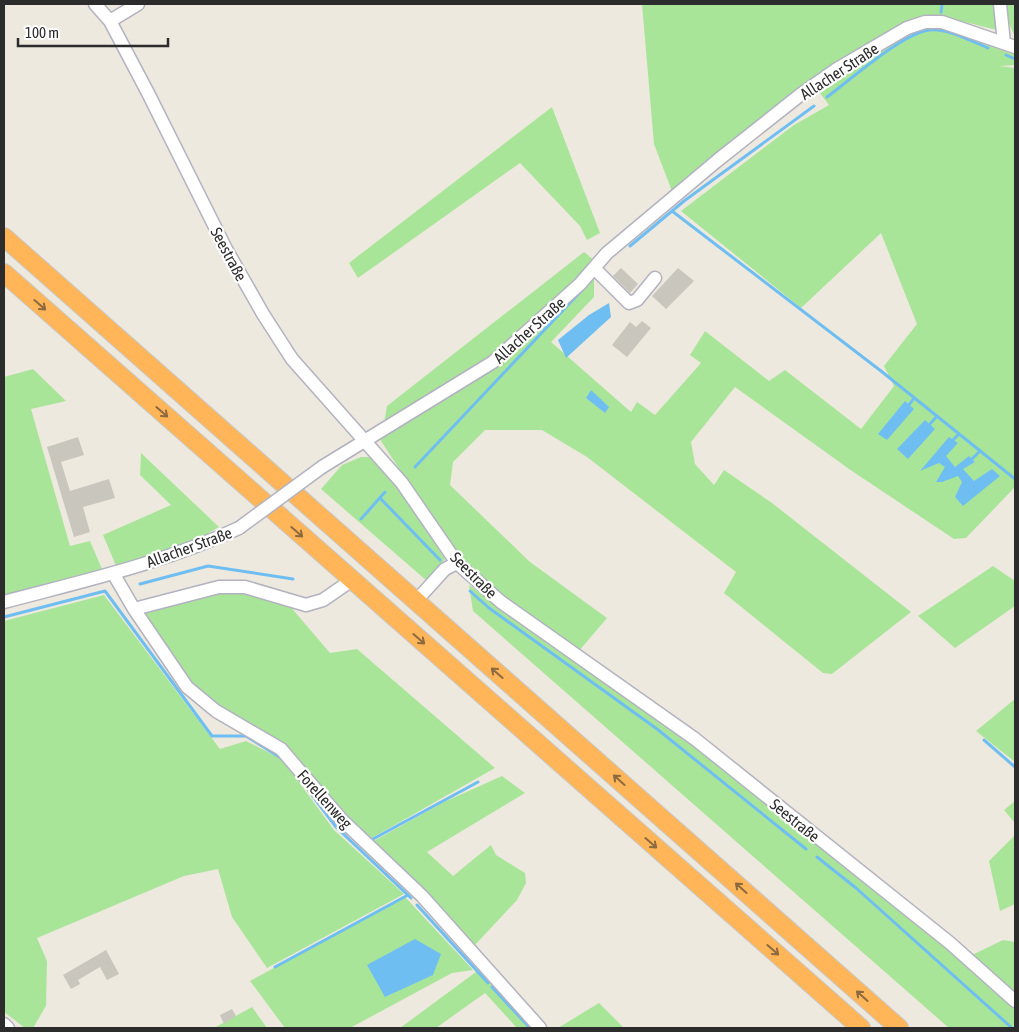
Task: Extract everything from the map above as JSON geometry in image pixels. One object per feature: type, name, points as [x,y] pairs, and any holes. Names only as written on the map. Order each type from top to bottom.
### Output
[{"type":"highway","points":[[4,237],[899,1028]]},
{"type":"highway","points":[[4,273],[862,1028]]},
{"type":"street","name":"Seestraße","points":[[95,4],[110,21],[226,249],[263,314],[292,359],[402,483],[457,563],[501,602],[695,739],[950,943],[1015,1000]]},
{"type":"street","points":[[110,21],[138,4]]},
{"type":"street","points":[[1000,4],[1009,45]]},
{"type":"street","name":"Allacher Straße","points":[[4,602],[113,574],[208,543],[239,528],[322,467],[493,362],[545,316],[594,268],[607,252],[800,95],[837,69],[907,28],[925,22],[942,22],[1009,45]]},
{"type":"street","points":[[594,268],[629,303],[637,300],[655,278]]},
{"type":"street","points":[[416,601],[445,569],[457,563]]},
{"type":"street","name":"Forellenweg","points":[[113,574],[134,609],[188,687],[216,711],[281,749],[341,819],[422,896],[540,1028]]},
{"type":"street","points":[[134,609],[220,587],[245,588],[306,605],[323,600],[352,580]]},
{"type":"street","points":[[4,1024],[8,1028]]},
{"type":"green space","points":[[642,4],[995,4],[997,30],[936,15],[913,21],[673,194],[654,144]]},
{"type":"green space","points":[[1005,4],[1015,4],[1015,37],[1009,23]]},
{"type":"green space","points":[[938,27],[1015,55],[1015,65],[1000,66],[1015,68],[1015,487],[966,538],[954,539],[849,469],[735,387],[691,442],[695,464],[714,485],[724,470],[772,503],[911,612],[832,674],[823,673],[724,593],[736,572],[587,457],[542,430],[485,430],[453,462],[450,485],[530,562],[607,618],[578,652],[503,599],[460,562],[381,441],[387,406],[584,252],[594,260],[594,297],[551,342],[631,412],[637,402],[655,415],[701,363],[690,355],[705,331],[769,381],[785,370],[861,429],[894,386],[884,366],[917,324],[881,233],[801,308],[681,211],[794,125],[829,105],[820,93],[910,31]]},
{"type":"green space","points":[[552,107],[600,233],[587,240],[580,226],[520,163],[358,278],[349,263]]},
{"type":"green space","points":[[33,369],[66,401],[31,409],[70,546],[90,541],[102,569],[4,597],[4,377]]},
{"type":"green space","points":[[141,453],[219,527],[198,539],[117,568],[103,535],[171,505],[140,475]]},
{"type":"green space","points":[[361,457],[369,457],[394,481],[445,559],[427,581],[321,489],[342,465]]},
{"type":"green space","points":[[993,566],[1015,581],[1015,606],[955,648],[918,616]]},
{"type":"green space","points":[[469,585],[668,725],[936,937],[1015,1006],[1015,1028],[949,1028],[473,611]]},
{"type":"green space","points":[[225,591],[242,593],[289,605],[330,653],[357,649],[495,768],[370,839],[282,744],[218,709],[193,686],[150,628],[145,613]]},
{"type":"green space","points":[[104,595],[220,749],[246,741],[282,759],[334,830],[404,894],[267,968],[232,917],[218,869],[184,876],[37,938],[47,961],[46,1006],[33,1028],[25,1028],[4,1012],[4,621]]},
{"type":"green space","points":[[1015,699],[1015,762],[976,731]]},
{"type":"green space","points":[[502,776],[525,793],[427,852],[453,876],[491,845],[496,855],[525,873],[526,883],[517,900],[474,946],[372,842],[444,802]]},
{"type":"green space","points":[[1015,801],[1015,823],[1004,810]]},
{"type":"green space","points":[[1015,835],[1015,904],[1000,911],[989,861]]},
{"type":"green space","points":[[405,897],[473,970],[452,973],[350,1028],[285,1028],[250,981]]},
{"type":"green space","points":[[1003,940],[1015,942],[1015,995],[972,955]]},
{"type":"green space","points":[[480,969],[545,1028],[517,1028],[485,993],[436,1028],[400,1028]]},
{"type":"green space","points":[[599,1003],[624,1028],[558,1028]]},
{"type":"green space","points":[[252,1007],[267,1028],[214,1028]]},
{"type":"water","points":[[609,303],[611,317],[566,358],[558,340],[589,315]]},
{"type":"water","points":[[591,390],[609,407],[605,413],[586,398]]},
{"type":"water","points":[[905,401],[914,409],[887,440],[878,434]]},
{"type":"water","points":[[925,420],[935,429],[908,459],[897,449]]},
{"type":"water","points":[[949,437],[958,443],[946,456],[955,467],[969,456],[975,462],[963,469],[974,481],[992,469],[1000,476],[963,506],[955,497],[962,482],[958,476],[942,482],[936,482],[945,467],[939,463],[920,471]]},
{"type":"water","points":[[415,939],[441,954],[433,975],[385,997],[367,965]]},
{"type":"building","points":[[621,268],[638,284],[630,293],[613,276]]},
{"type":"building","points":[[678,268],[694,281],[666,309],[652,296]]},
{"type":"building","points":[[642,321],[651,328],[627,357],[612,345],[630,322],[636,327]]},
{"type":"building","points":[[78,437],[84,455],[61,462],[70,491],[109,479],[115,498],[83,507],[90,532],[74,537],[47,447]]},
{"type":"building","points":[[106,950],[119,974],[107,980],[100,967],[78,980],[80,984],[71,989],[63,975]]},
{"type":"building","points":[[232,1009],[236,1016],[224,1024],[220,1015]]},
{"type":"waterway","points":[[941,12],[942,4]]},
{"type":"waterway","points":[[827,97],[891,48],[918,33],[929,30],[944,31],[988,48]]},
{"type":"waterway","points":[[1006,55],[1015,59]]},
{"type":"waterway","points":[[630,246],[684,201],[814,106]]},
{"type":"waterway","points":[[672,211],[881,371],[1015,479]]},
{"type":"waterway","points":[[415,467],[583,289]]},
{"type":"waterway","points":[[909,405],[914,398]]},
{"type":"waterway","points":[[930,424],[937,416]]},
{"type":"waterway","points":[[953,440],[959,434]]},
{"type":"waterway","points":[[972,459],[980,451]]},
{"type":"waterway","points":[[361,519],[385,492]]},
{"type":"waterway","points":[[380,498],[440,560]]},
{"type":"waterway","points":[[140,584],[208,566],[293,579]]},
{"type":"waterway","points":[[4,617],[105,591],[212,736],[246,736],[281,758]]},
{"type":"waterway","points":[[470,591],[489,608],[657,729],[806,849]]},
{"type":"waterway","points":[[984,740],[1015,767]]},
{"type":"waterway","points":[[373,839],[478,782]]},
{"type":"waterway","points":[[312,795],[336,827],[411,898]]},
{"type":"waterway","points":[[817,857],[856,888],[1012,1028]]},
{"type":"waterway","points":[[275,967],[408,895]]},
{"type":"waterway","points":[[417,905],[488,983]]},
{"type":"waterway","points":[[492,987],[530,1028]]}]
